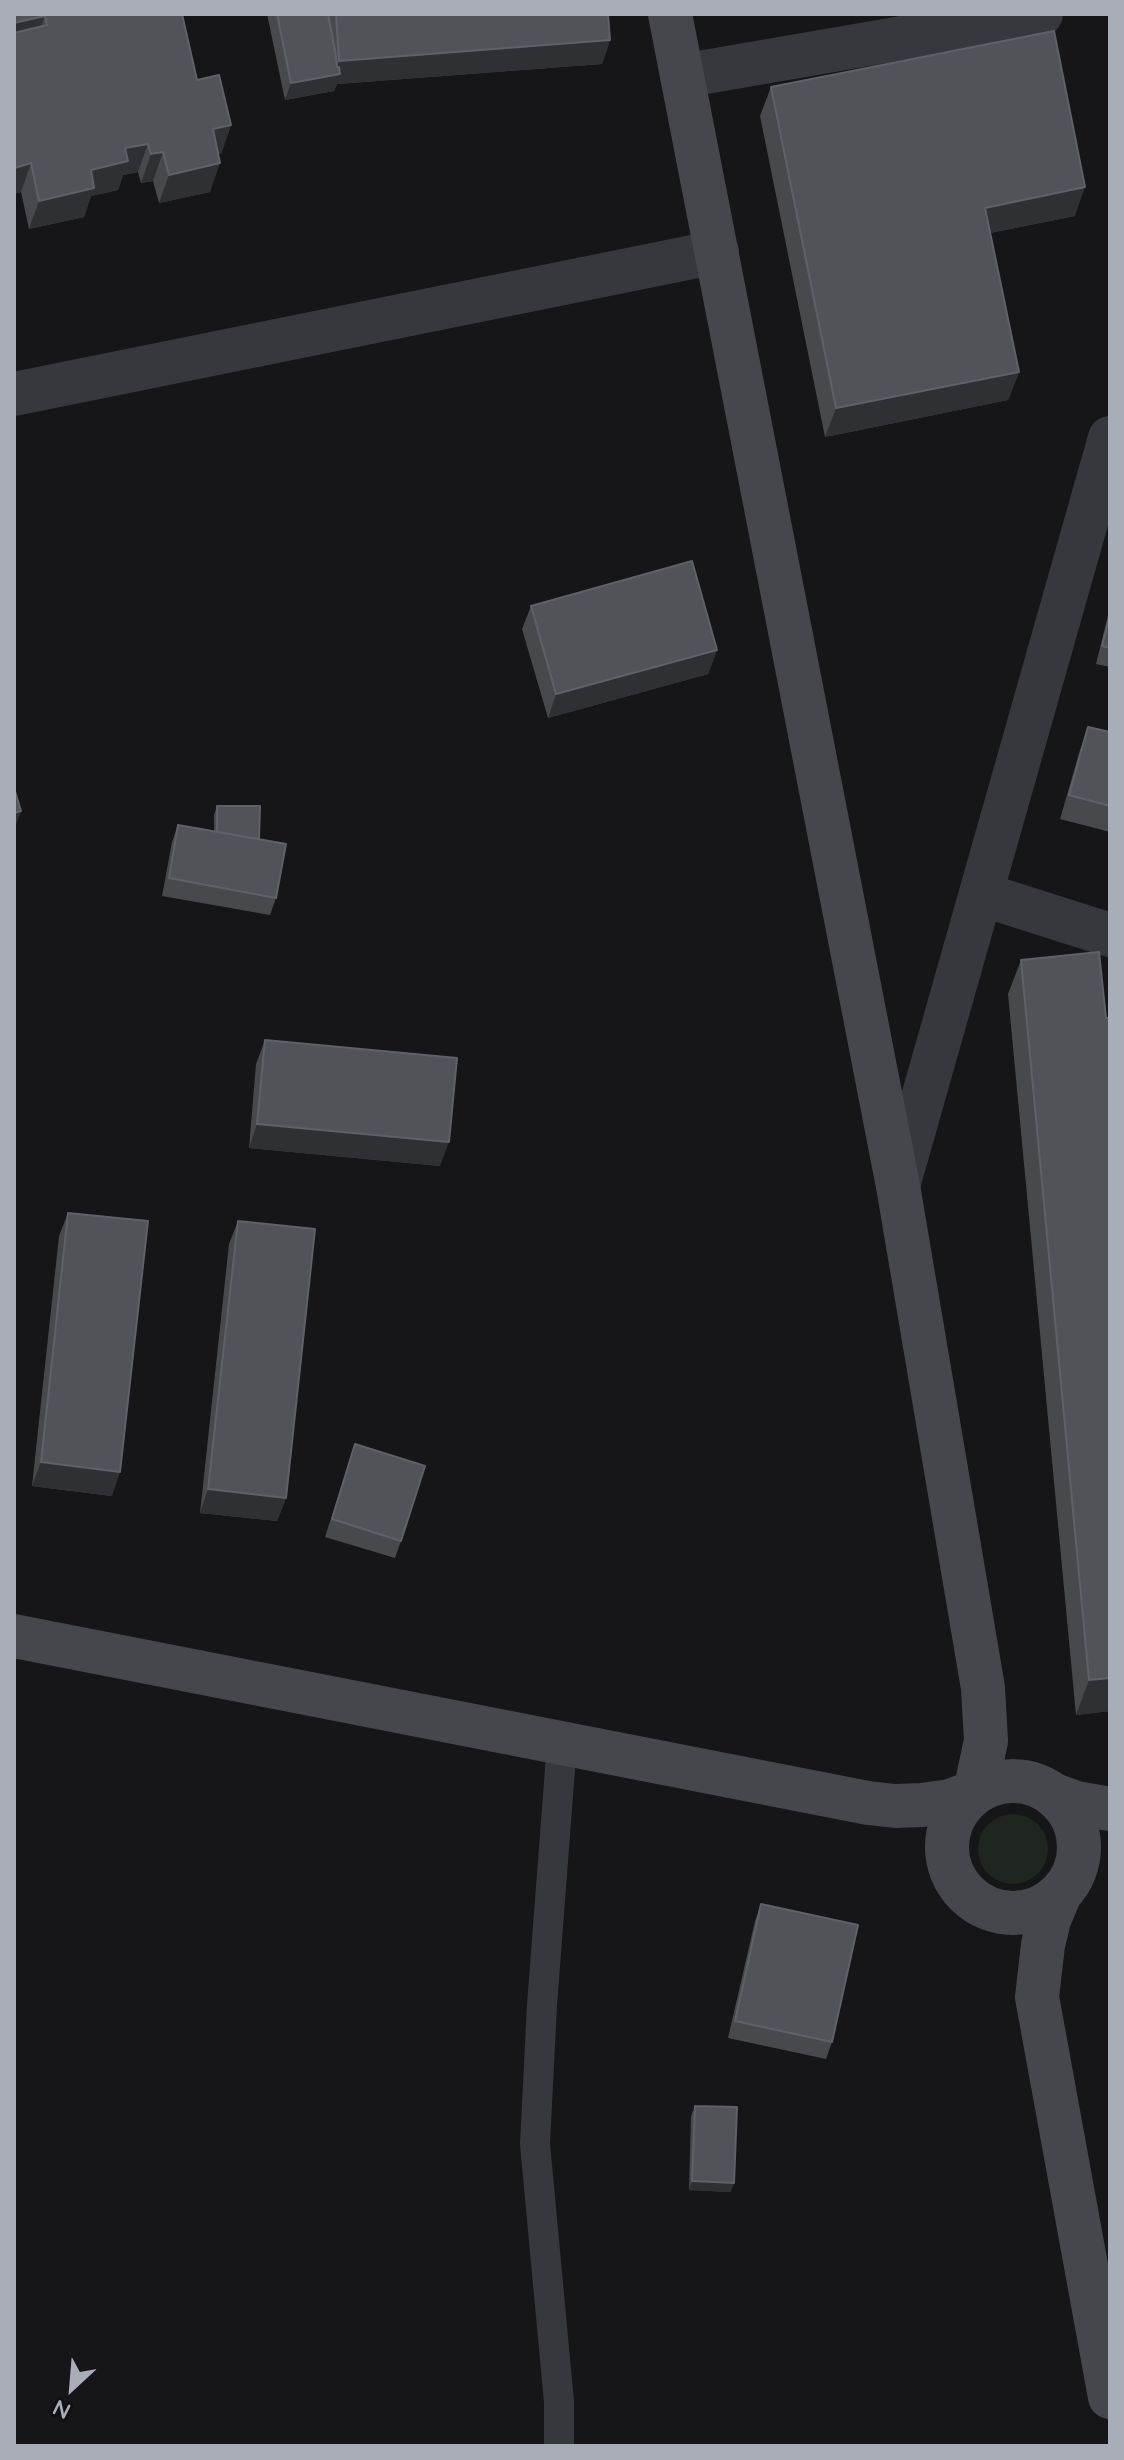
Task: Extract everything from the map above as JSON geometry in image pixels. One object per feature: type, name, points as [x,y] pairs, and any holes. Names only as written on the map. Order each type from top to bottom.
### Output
[{"type":"main road","points":[[670,14],[898,1186],[983,1688],[986,1741],[975,1792],[956,1814],[947,1841],[964,1886],[1020,1965],[1037,1997]]},
{"type":"main road","points":[[14,1636],[868,1803],[895,1806],[950,1801],[994,1785],[1013,1782],[1045,1790],[1076,1803],[1110,1809]]},
{"type":"main road","points":[[983,1688],[1003,1739],[1020,1768],[1072,1818],[1079,1845],[1067,1884],[1049,1920],[1037,1997],[1110,2397]]},
{"type":"main road","points":[[841,1796],[872,1809],[900,1826],[926,1846],[964,1886],[996,1912],[1019,1914],[1041,1907],[1067,1884],[1098,1843],[1110,1833]]},
{"type":"street","points":[[682,76],[1041,14]]},
{"type":"street","points":[[14,394],[717,252]]},
{"type":"street","points":[[898,1186],[981,894],[1102,492],[1110,438]]},
{"type":"street","points":[[981,894],[1110,935]]},
{"type":"lane","points":[[559,2446],[559,2402],[535,2144],[562,1743]]},
{"type":"shaded area","points":[[1013,1814],[1032,1820],[1042,1830],[1048,1849],[1042,1868],[1032,1878],[1013,1884],[994,1878],[984,1868],[978,1849],[984,1830],[994,1820]]},
{"type":"building","points":[[14,14],[182,14],[197,80],[219,75],[231,125],[213,129],[220,163],[169,175],[163,152],[151,154],[148,144],[125,148],[128,161],[91,170],[94,188],[39,201],[31,163],[15,168],[14,165],[14,33],[47,25],[45,16],[14,23]]},
{"type":"building","points":[[277,14],[328,14],[340,74],[291,83]]},
{"type":"building","points":[[336,14],[608,14],[610,40],[339,61]]},
{"type":"building","points":[[1054,31],[1085,187],[985,208],[1019,372],[836,408],[771,87]]},
{"type":"building","points":[[692,561],[717,650],[556,694],[531,606]]},
{"type":"building","points":[[1110,615],[1110,648],[1102,646]]},
{"type":"building","points":[[1088,727],[1110,732],[1110,806],[1069,795]]},
{"type":"building","points":[[14,788],[21,811],[14,813]]},
{"type":"building","points":[[217,806],[260,806],[259,839],[217,832]]},
{"type":"building","points":[[178,825],[286,844],[276,898],[169,878]]},
{"type":"building","points":[[1099,952],[1106,1018],[1110,1018],[1110,1678],[1089,1680],[1021,960]]},
{"type":"building","points":[[265,1040],[457,1058],[449,1142],[257,1124]]},
{"type":"building","points":[[68,1213],[148,1221],[120,1472],[41,1462]]},
{"type":"building","points":[[238,1221],[315,1229],[286,1498],[208,1489]]},
{"type":"building","points":[[355,1444],[425,1466],[401,1541],[332,1519]]},
{"type":"building","points":[[761,1904],[858,1925],[832,2042],[735,2021]]},
{"type":"building","points":[[695,2106],[737,2107],[734,2183],[692,2181]]}]
